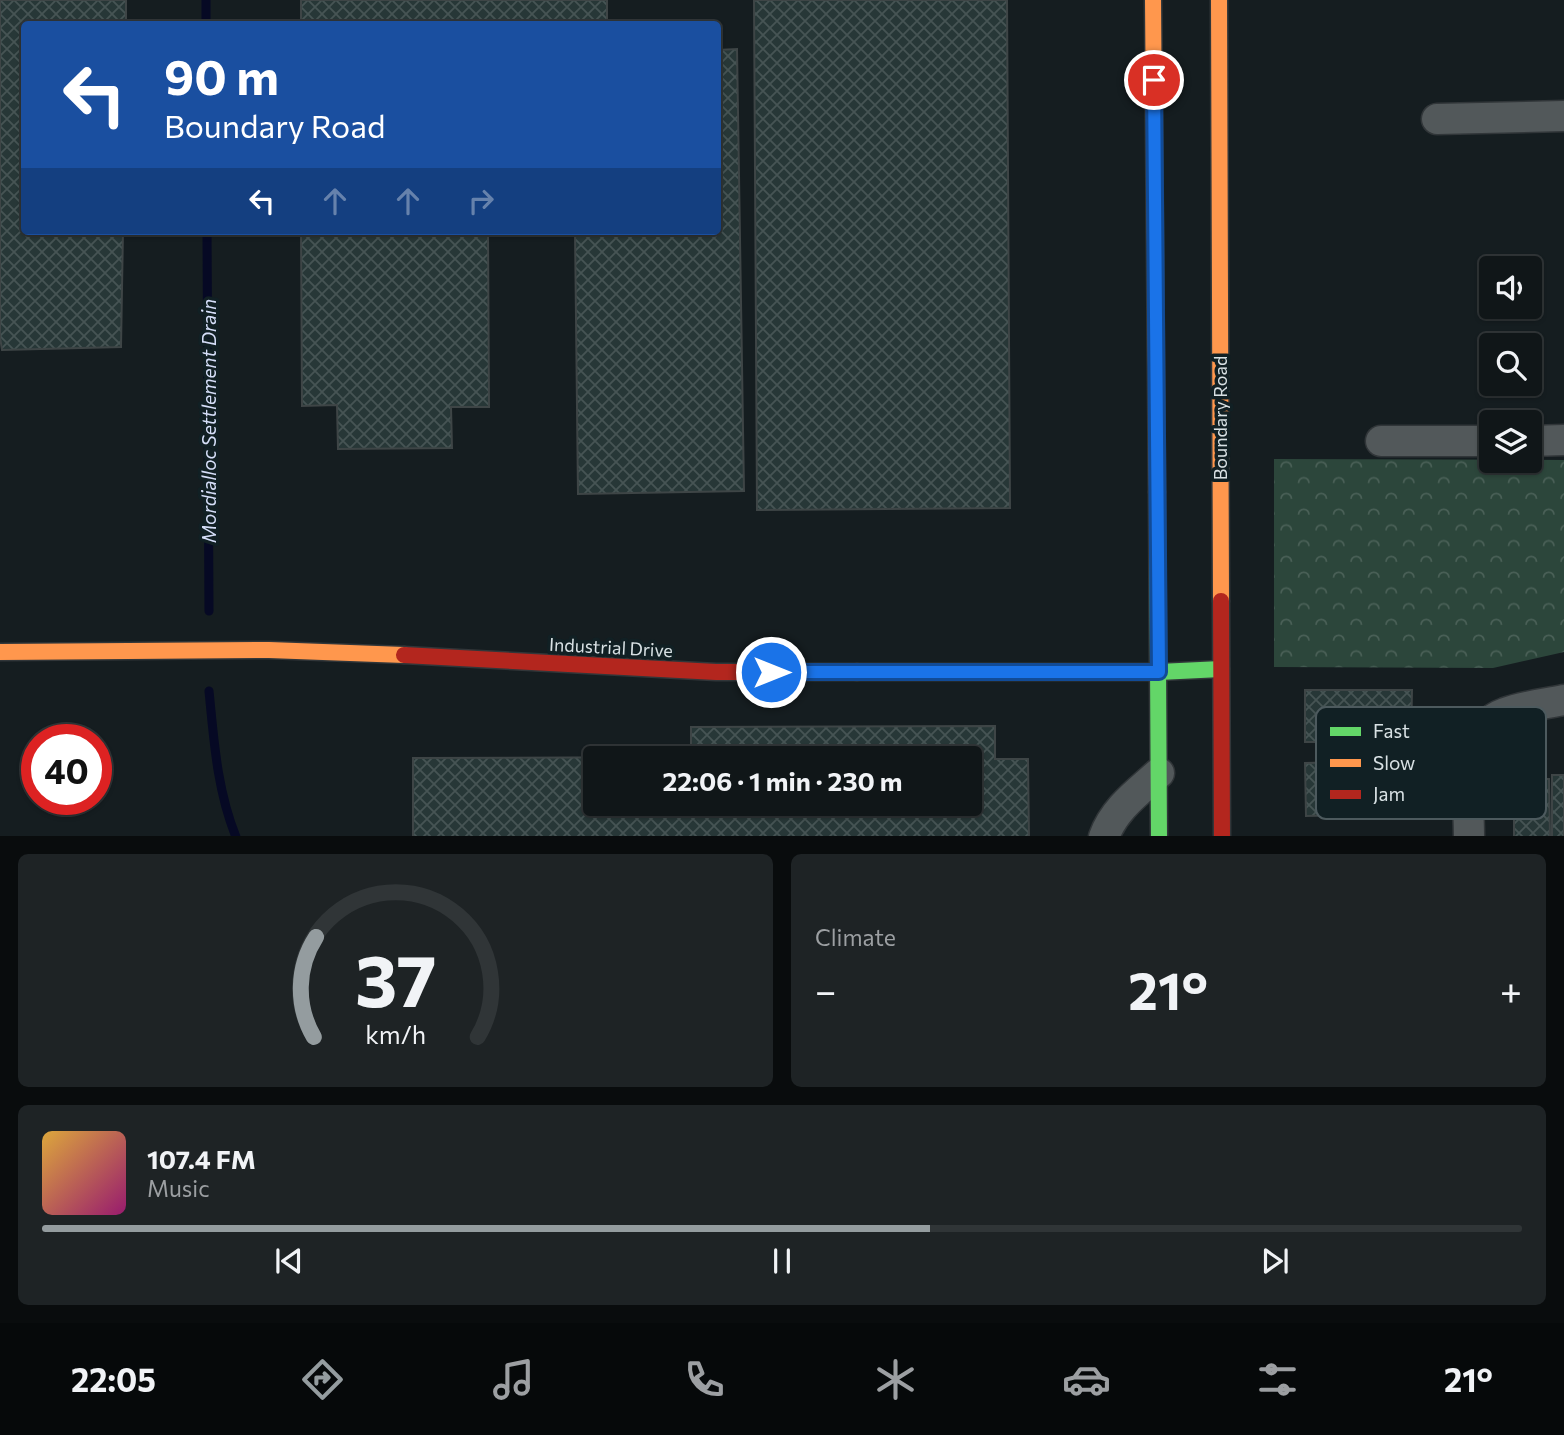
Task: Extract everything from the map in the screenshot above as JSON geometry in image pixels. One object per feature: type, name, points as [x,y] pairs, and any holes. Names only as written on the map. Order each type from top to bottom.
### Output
[{"type":"main road","points":[[1153,0],[1159,836]]},
{"type":"main road","name":"Boundary Road","points":[[1219,0],[1222,836]]},
{"type":"main road","name":"Industrial Drive","points":[[0,652],[269,650],[716,672],[1159,672],[1221,669]]},
{"type":"street","points":[[1437,119],[1564,116]]},
{"type":"street","points":[[1542,441],[1564,440]]},
{"type":"street","points":[[1381,441],[1479,441]]},
{"type":"street","points":[[1531,707],[1564,700]]},
{"type":"street","points":[[1104,836],[1110,822],[1123,805],[1159,773]]},
{"type":"green space","points":[[1274,459],[1479,460],[1479,473],[1542,473],[1542,460],[1564,460],[1564,652],[1493,668],[1274,667]]},
{"type":"building","points":[[0,0],[126,0],[126,21],[21,21],[21,235],[123,235],[121,347],[2,350]]},
{"type":"building","points":[[301,0],[607,0],[607,21],[301,21]]},
{"type":"building","points":[[754,0],[1007,0],[1010,508],[757,510]]},
{"type":"building","points":[[737,49],[744,491],[578,494],[575,235],[721,235],[721,50]]},
{"type":"building","points":[[301,235],[488,235],[489,407],[451,407],[452,448],[338,449],[337,405],[302,406]]},
{"type":"building","points":[[1305,690],[1412,690],[1412,707],[1316,707],[1316,742],[1305,742]]},
{"type":"building","points":[[995,726],[995,759],[1028,759],[1029,836],[413,836],[413,758],[583,757],[583,816],[982,816],[982,746],[691,746],[691,727]]},
{"type":"building","points":[[1305,763],[1316,763],[1316,816],[1306,816]]},
{"type":"building","points":[[1552,775],[1564,775],[1564,836],[1552,836]]},
{"type":"building","points":[[1546,779],[1549,779],[1550,836],[1514,836],[1514,819],[1546,819]]},
{"type":"waterway","name":"Mordialloc Settlement Drain","points":[[206,0],[206,21]]},
{"type":"waterway","name":"Mordialloc Settlement Drain","points":[[207,235],[209,611]]},
{"type":"waterway","name":"Mordialloc Settlement Drain","points":[[209,691],[220,783],[236,836]]},
{"type":"traffic: fast","points":[[1157,492],[1159,836]]},
{"type":"traffic: fast","points":[[857,672],[1159,672],[1221,669]]},
{"type":"traffic: slow","points":[[1153,0],[1157,492]]},
{"type":"traffic: slow","points":[[1219,0],[1221,601]]},
{"type":"traffic: slow","points":[[0,652],[269,650],[404,655]]},
{"type":"traffic: jam","points":[[1221,601],[1222,836]]},
{"type":"traffic: jam","points":[[404,655],[716,672],[857,672]]},
{"type":"route","points":[[771,672],[1159,672],[1154,80]]}]
